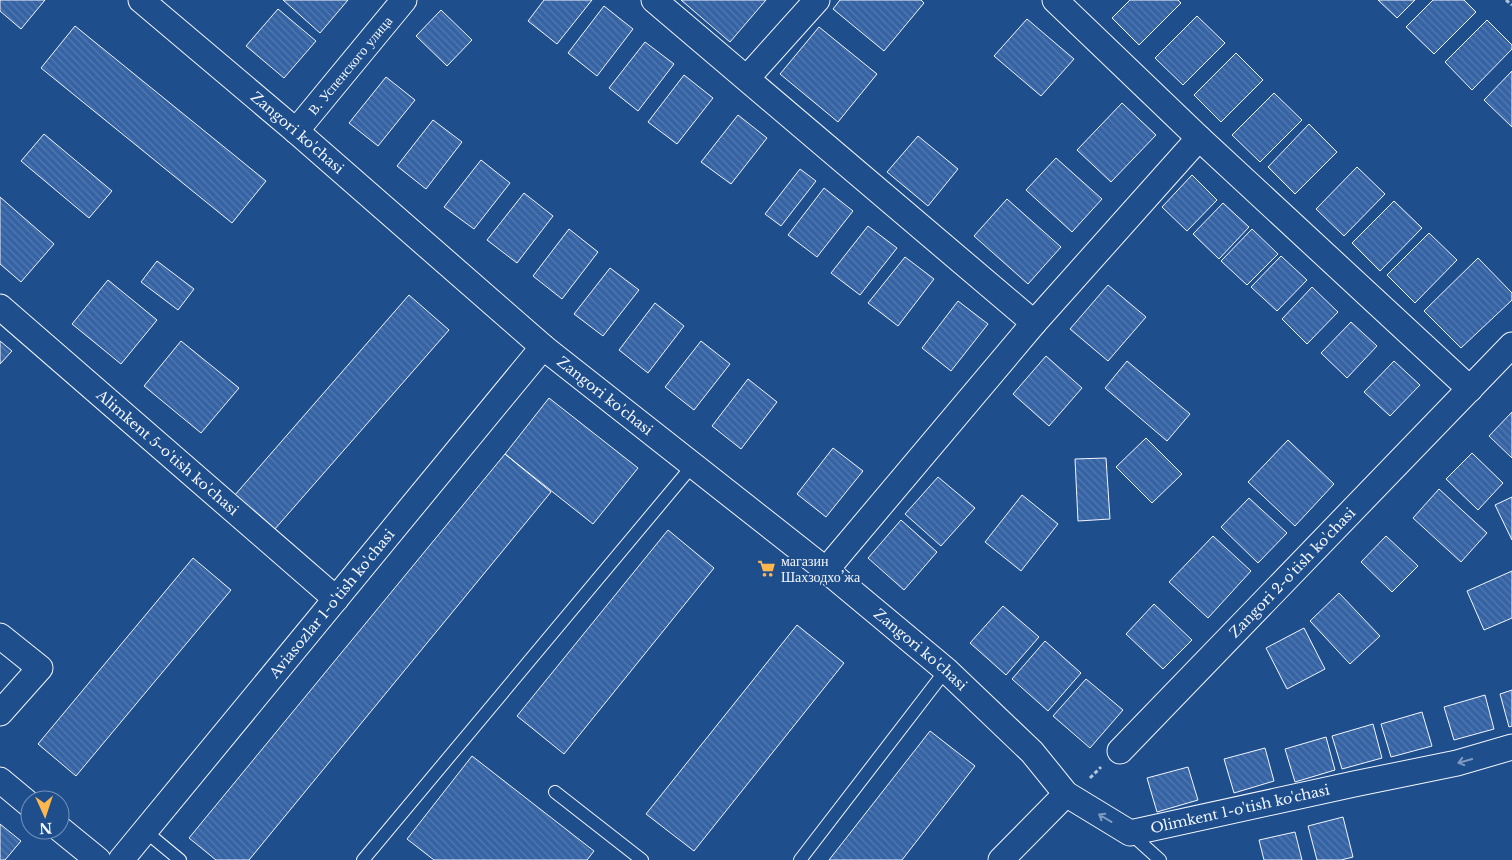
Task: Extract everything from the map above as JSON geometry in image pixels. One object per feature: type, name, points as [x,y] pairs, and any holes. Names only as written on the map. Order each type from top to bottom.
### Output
[{"type":"street","name":"Zangori ko'chasi","points":[[141,0],[296,131],[542,347],[826,570],[946,670],[1032,752],[1066,794]]},
{"type":"street","name":"В. Успенского улица","points":[[296,131],[404,0]]},
{"type":"street","points":[[654,0],[1034,323]]},
{"type":"street","points":[[747,78],[817,0]]},
{"type":"street","points":[[1055,0],[1199,138],[1470,389]]},
{"type":"street","points":[[826,570],[1034,323],[1199,138]]},
{"type":"street","name":"Alimkent 5-o'tish ko'chasi","points":[[0,307],[336,599]]},
{"type":"street","name":"Zangori 2-o'tish ko'chasi","points":[[1120,750],[1512,345]]},
{"type":"street","name":"Aviasozlar 1-o'tish ko'chasi","points":[[121,860],[542,347]]},
{"type":"street","points":[[0,636],[40,668],[0,713]]},
{"type":"street","name":"Olimkent 1-o'tish ko'chasi","points":[[1066,794],[1130,833],[1457,763],[1512,747]]},
{"type":"street","points":[[0,780],[20,797]]},
{"type":"street","points":[[1001,860],[1066,794]]},
{"type":"street","points":[[70,837],[98,860]]},
{"type":"lane","points":[[363,860],[693,465]]},
{"type":"lane","points":[[800,860],[946,670]]},
{"type":"lane","points":[[555,792],[642,860]]},
{"type":"lane","points":[[146,831],[180,860]]},
{"type":"lane","points":[[1130,833],[1160,860]]},
{"type":"path","points":[[1506,0],[1512,5]]},
{"type":"path","points":[[1066,794],[1088,780],[1120,750]]},
{"type":"building","points":[[0,0],[45,0],[21,29],[0,11]]},
{"type":"building","points":[[283,0],[348,0],[320,33]]},
{"type":"building","points":[[544,0],[592,0],[557,44],[528,21]]},
{"type":"building","points":[[681,0],[766,0],[730,42]]},
{"type":"building","points":[[840,0],[921,0],[924,3],[884,51],[833,9]]},
{"type":"building","points":[[1130,0],[1178,0],[1181,3],[1139,45],[1112,18]]},
{"type":"building","points":[[1378,0],[1415,0],[1397,18]]},
{"type":"building","points":[[1433,0],[1464,0],[1476,12],[1434,54],[1406,27]]},
{"type":"building","points":[[604,6],[633,29],[597,76],[568,53]]},
{"type":"building","points":[[278,9],[316,41],[284,78],[246,46]]},
{"type":"building","points":[[441,10],[472,40],[447,66],[416,36]]},
{"type":"building","points":[[1197,16],[1225,43],[1183,85],[1155,58]]},
{"type":"building","points":[[1027,19],[1074,59],[1041,96],[994,56]]},
{"type":"building","points":[[1487,20],[1512,45],[1512,49],[1472,90],[1445,62]]},
{"type":"building","points":[[75,26],[266,181],[232,223],[41,68]]},
{"type":"building","points":[[819,27],[877,74],[838,122],[780,74]]},
{"type":"building","points":[[645,42],[674,64],[638,111],[609,88]]},
{"type":"building","points":[[1236,53],[1263,80],[1221,122],[1194,95]]},
{"type":"building","points":[[1512,71],[1512,127],[1484,100]]},
{"type":"building","points":[[684,75],[713,98],[677,144],[648,122]]},
{"type":"building","points":[[386,77],[415,100],[378,146],[349,123]]},
{"type":"building","points":[[1274,93],[1302,120],[1260,162],[1232,135]]},
{"type":"building","points":[[1122,103],[1156,135],[1111,182],[1077,150]]},
{"type":"building","points":[[738,115],[767,138],[731,184],[701,162]]},
{"type":"building","points":[[433,120],[462,142],[426,189],[397,166]]},
{"type":"building","points":[[1309,124],[1337,152],[1295,194],[1268,167]]},
{"type":"building","points":[[44,134],[112,191],[89,218],[21,161]]},
{"type":"building","points":[[918,136],[958,169],[928,206],[887,172]]},
{"type":"building","points":[[1056,158],[1102,199],[1072,232],[1026,190]]},
{"type":"building","points":[[481,160],[510,183],[474,229],[444,207]]},
{"type":"building","points":[[1357,167],[1385,194],[1344,236],[1316,209]]},
{"type":"building","points":[[800,169],[816,181],[781,226],[765,214]]},
{"type":"building","points":[[1192,175],[1217,200],[1187,231],[1162,207]]},
{"type":"building","points":[[824,188],[853,211],[817,257],[788,235]]},
{"type":"building","points":[[524,193],[553,216],[517,263],[487,240]]},
{"type":"building","points":[[0,197],[54,244],[21,282],[0,264]]},
{"type":"building","points":[[1007,199],[1061,247],[1028,284],[974,236]]},
{"type":"building","points":[[1394,201],[1422,228],[1380,271],[1352,243]]},
{"type":"building","points":[[1223,203],[1249,227],[1219,259],[1193,234]]},
{"type":"building","points":[[868,226],[897,248],[860,295],[831,273]]},
{"type":"building","points":[[569,229],[598,252],[562,299],[533,276]]},
{"type":"building","points":[[1252,229],[1278,254],[1247,285],[1221,261]]},
{"type":"building","points":[[1429,233],[1457,260],[1415,303],[1387,275]]},
{"type":"building","points":[[1281,256],[1307,280],[1277,311],[1251,287]]},
{"type":"building","points":[[905,257],[934,279],[898,326],[868,303]]},
{"type":"building","points":[[1478,258],[1512,293],[1512,300],[1461,348],[1424,311]]},
{"type":"building","points":[[157,261],[194,289],[178,310],[141,282]]},
{"type":"building","points":[[610,268],[639,290],[603,336],[574,314]]},
{"type":"building","points":[[108,280],[157,320],[121,364],[72,324]]},
{"type":"building","points":[[1108,285],[1146,317],[1108,361],[1070,329]]},
{"type":"building","points":[[1312,287],[1338,312],[1307,344],[1282,319]]},
{"type":"building","points":[[409,295],[449,330],[274,530],[234,496]]},
{"type":"building","points":[[958,301],[988,324],[951,371],[922,348]]},
{"type":"building","points":[[655,303],[684,326],[648,373],[619,350]]},
{"type":"building","points":[[1351,322],[1377,346],[1347,378],[1321,353]]},
{"type":"building","points":[[0,341],[12,351],[0,364]]},
{"type":"building","points":[[181,341],[239,388],[201,433],[144,386]]},
{"type":"building","points":[[701,341],[730,364],[694,410],[665,387]]},
{"type":"building","points":[[1046,356],[1082,388],[1049,426],[1013,394]]},
{"type":"building","points":[[1127,361],[1190,414],[1167,441],[1105,388]]},
{"type":"building","points":[[1394,361],[1420,385],[1390,416],[1364,392]]},
{"type":"building","points":[[748,379],[777,402],[741,449],[712,426]]},
{"type":"building","points":[[549,398],[638,468],[593,524],[505,454]]},
{"type":"building","points":[[1512,412],[1512,458],[1489,436]]},
{"type":"building","points":[[1146,438],[1182,474],[1152,503],[1116,467]]},
{"type":"building","points":[[1288,440],[1334,484],[1295,526],[1248,482]]},
{"type":"building","points":[[833,448],[863,471],[826,517],[797,494]]},
{"type":"building","points":[[1472,453],[1503,483],[1478,510],[1446,479]]},
{"type":"building","points":[[505,454],[551,492],[249,860],[216,860],[189,838]]},
{"type":"building","points":[[1106,458],[1110,519],[1078,521],[1075,459]]},
{"type":"building","points":[[938,477],[975,508],[941,546],[905,514]]},
{"type":"building","points":[[1439,489],[1487,533],[1461,562],[1413,518]]},
{"type":"building","points":[[1022,495],[1058,524],[1021,571],[985,542]]},
{"type":"building","points":[[1512,497],[1512,540],[1495,505]]},
{"type":"building","points":[[1249,498],[1287,533],[1258,563],[1221,527]]},
{"type":"building","points":[[901,520],[937,552],[904,590],[868,558]]},
{"type":"building","points":[[668,530],[714,568],[564,754],[517,716]]},
{"type":"building","points":[[1213,536],[1251,571],[1208,618],[1169,582]]},
{"type":"building","points":[[1386,536],[1418,566],[1392,592],[1361,562]]},
{"type":"building","points":[[193,558],[231,590],[76,776],[38,744]]},
{"type":"building","points":[[1512,571],[1512,618],[1484,630],[1467,591]]},
{"type":"building","points":[[1339,593],[1380,636],[1350,664],[1310,621]]},
{"type":"building","points":[[1154,604],[1192,640],[1163,669],[1126,634]]},
{"type":"building","points":[[1003,606],[1039,637],[1006,675],[970,643]]},
{"type":"building","points":[[797,625],[844,663],[694,851],[646,814]]},
{"type":"building","points":[[1304,628],[1325,669],[1287,689],[1266,648]]},
{"type":"building","points":[[1045,641],[1081,673],[1048,711],[1012,679]]},
{"type":"building","points":[[1086,679],[1123,710],[1090,748],[1053,716]]},
{"type":"building","points":[[1512,690],[1512,726],[1509,727],[1500,694]]},
{"type":"building","points":[[1485,695],[1494,729],[1454,740],[1444,707]]},
{"type":"building","points":[[1422,712],[1432,746],[1391,757],[1381,724]]},
{"type":"building","points":[[1373,724],[1382,758],[1342,769],[1332,736]]},
{"type":"building","points":[[930,731],[975,766],[902,860],[829,860]]},
{"type":"building","points":[[1326,737],[1335,770],[1295,782],[1285,749]]},
{"type":"building","points":[[1265,748],[1274,781],[1234,793],[1224,759]]},
{"type":"building","points":[[472,756],[594,851],[587,860],[434,860],[407,839]]},
{"type":"building","points":[[1188,767],[1198,800],[1157,812],[1147,778]]},
{"type":"building","points":[[1343,817],[1353,857],[1341,860],[1317,860],[1308,826]]},
{"type":"building","points":[[0,824],[21,841],[5,860],[0,860]]},
{"type":"building","points":[[1295,832],[1302,860],[1264,860],[1259,840]]},
{"type":"place","name":"магазин Шахзодхо’жа","points":[[767,569]]}]
